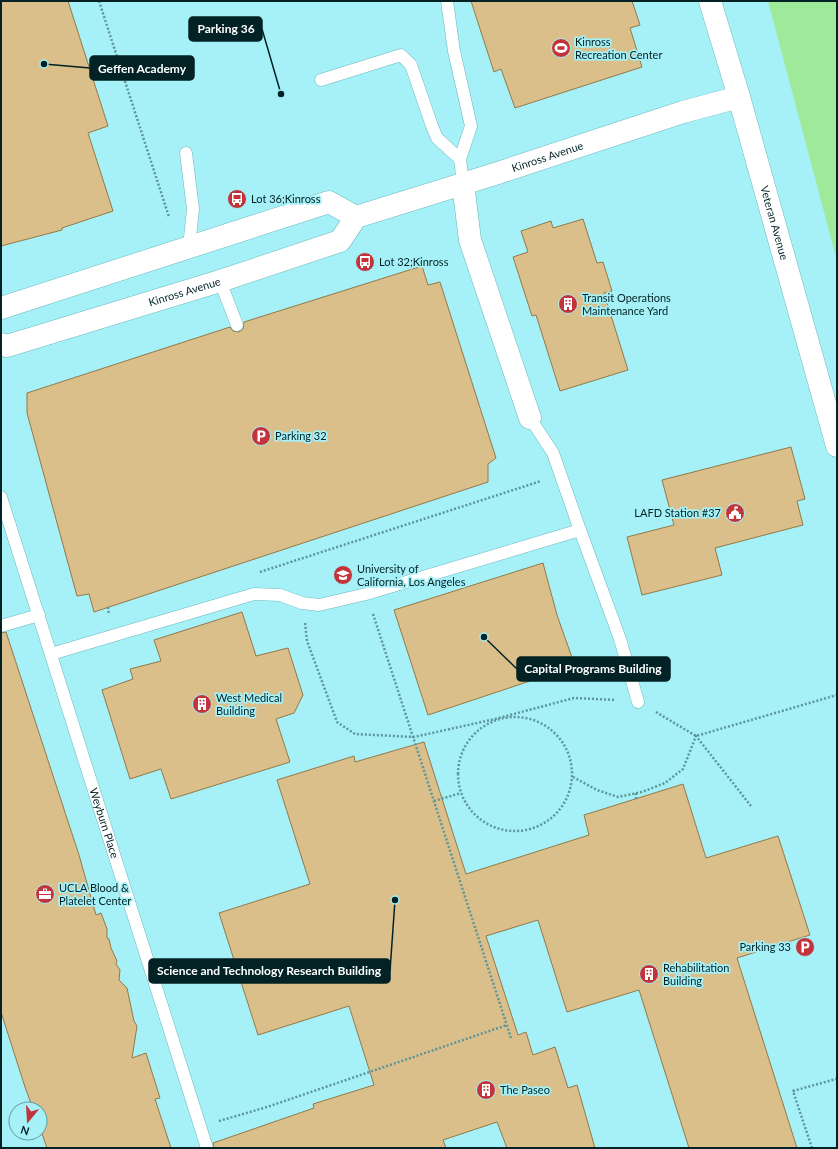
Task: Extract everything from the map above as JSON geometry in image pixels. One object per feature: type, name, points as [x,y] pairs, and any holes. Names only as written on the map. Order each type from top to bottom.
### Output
[{"type":"street","name":"Veteran Avenue","points":[[710,1],[739,97],[837,446]]},
{"type":"street","name":"Kinross Avenue","points":[[1,344],[7,346],[220,281],[340,241],[356,217],[498,173],[683,112],[739,97]]},
{"type":"street","points":[[463,184],[470,240],[530,418]]},
{"type":"street","points":[[1,308],[329,202],[356,217]]},
{"type":"lane","points":[[447,1],[454,51],[472,126],[460,159],[463,184]]},
{"type":"lane","points":[[321,80],[401,55],[411,65],[437,138],[460,159]]},
{"type":"lane","points":[[186,153],[193,209],[189,247]]},
{"type":"lane","points":[[220,281],[237,325]]},
{"type":"lane","points":[[530,418],[553,453],[620,639],[638,702]]},
{"type":"lane","name":"Weyburn Place","points":[[1,497],[207,1148]]},
{"type":"lane","points":[[51,654],[254,594],[280,595],[302,603],[319,605],[366,594],[580,530]]},
{"type":"lane","points":[[1,626],[39,615]]},
{"type":"path","points":[[99,1],[169,217]]},
{"type":"path","points":[[260,572],[560,474]]},
{"type":"path","points":[[366,594],[414,737],[511,1038]]},
{"type":"path","points":[[302,603],[307,641],[337,722],[355,734],[414,737],[495,719],[574,698],[638,702],[696,736],[751,806]]},
{"type":"path","points":[[696,736],[837,695]]},
{"type":"path","points":[[514,716],[532,719],[549,727],[562,741],[565,747],[570,758],[573,776],[569,795],[559,811],[545,823],[528,830],[509,831],[490,826],[474,815],[462,799],[457,780],[458,761],[465,743],[478,729],[495,719],[514,716]]},
{"type":"path","points":[[573,776],[597,790],[618,796],[636,793],[665,783],[683,769],[696,736]]},
{"type":"path","points":[[434,801],[461,792]]},
{"type":"path","points":[[636,793],[636,799]]},
{"type":"path","points":[[201,1127],[267,1107],[507,1025]]},
{"type":"path","points":[[812,1148],[793,1091],[836,1079]]},
{"type":"green space","points":[[768,1],[837,1],[837,261]]},
{"type":"building","points":[[1,1],[68,1],[108,126],[88,133],[113,211],[62,228],[62,230],[1,246]]},
{"type":"building","name":"Kinross Recreation Center","points":[[471,1],[632,1],[640,25],[630,28],[642,67],[515,108],[501,69],[494,72]]},
{"type":"building","name":"Transit Operations Maintenance Yard","points":[[583,219],[597,263],[603,262],[612,291],[604,293],[628,370],[560,391],[536,315],[532,316],[513,257],[528,252],[521,231],[551,221],[553,228]]},
{"type":"building","name":"Parking 32","points":[[422,266],[428,285],[440,282],[496,458],[488,464],[488,482],[94,612],[89,594],[77,596],[27,413],[27,393],[230,327],[233,331],[239,332],[243,329],[244,322]]},
{"type":"building","name":"LAFD Station #37","points":[[791,447],[805,499],[797,501],[803,525],[715,548],[722,575],[642,595],[627,537],[674,525],[662,480]]},
{"type":"building","points":[[543,563],[557,615],[575,666],[428,715],[394,610]]},
{"type":"building","name":"West Medical Building","points":[[242,612],[256,656],[288,648],[303,695],[294,713],[276,719],[290,762],[171,799],[161,769],[130,779],[102,690],[133,679],[130,669],[161,661],[154,640]]},
{"type":"building","points":[[6,632],[79,855],[96,915],[101,913],[107,929],[107,938],[109,939],[117,961],[116,964],[120,970],[119,980],[127,988],[134,1021],[137,1026],[132,1058],[146,1053],[160,1098],[155,1099],[171,1148],[47,1148],[45,1141],[48,1141],[48,1101],[30,1101],[25,1087],[1,1012],[1,633]]},
{"type":"building","points":[[424,742],[466,874],[589,835],[584,815],[683,784],[706,858],[778,836],[810,935],[737,958],[797,1148],[689,1148],[639,990],[567,1012],[538,920],[486,936],[518,1035],[526,1032],[533,1055],[555,1047],[568,1088],[577,1085],[595,1148],[507,1148],[497,1122],[443,1140],[446,1148],[214,1148],[213,1143],[314,1108],[313,1104],[374,1085],[349,1006],[258,1035],[219,913],[310,884],[277,780],[354,756],[355,762]]},
{"type":"place","name":"Kinross Recreation Center","points":[[561,48]]},
{"type":"place","name":"Geffen Academy","points":[[44,64]]},
{"type":"place","name":"Parking 36","points":[[281,94]]},
{"type":"place","name":"Lot 36;Kinross","points":[[237,199]]},
{"type":"place","name":"Lot 32;Kinross","points":[[365,262]]},
{"type":"place","name":"Transit Operations Maintenance Yard","points":[[568,304]]},
{"type":"place","name":"Parking 32","points":[[261,436]]},
{"type":"place","name":"LAFD Station #37","points":[[735,513]]},
{"type":"place","name":"University of California, Los Angeles","points":[[343,575]]},
{"type":"place","name":"Capital Programs Building","points":[[484,637]]},
{"type":"place","name":"West Medical Building","points":[[202,704]]},
{"type":"place","name":"UCLA Blood & Platelet Center","points":[[45,894]]},
{"type":"place","name":"Science and Technology Research Building","points":[[395,900]]},
{"type":"place","name":"Parking 33","points":[[805,947]]},
{"type":"place","name":"Rehabilitation Building","points":[[649,974]]},
{"type":"place","name":"The Paseo","points":[[486,1090]]}]
